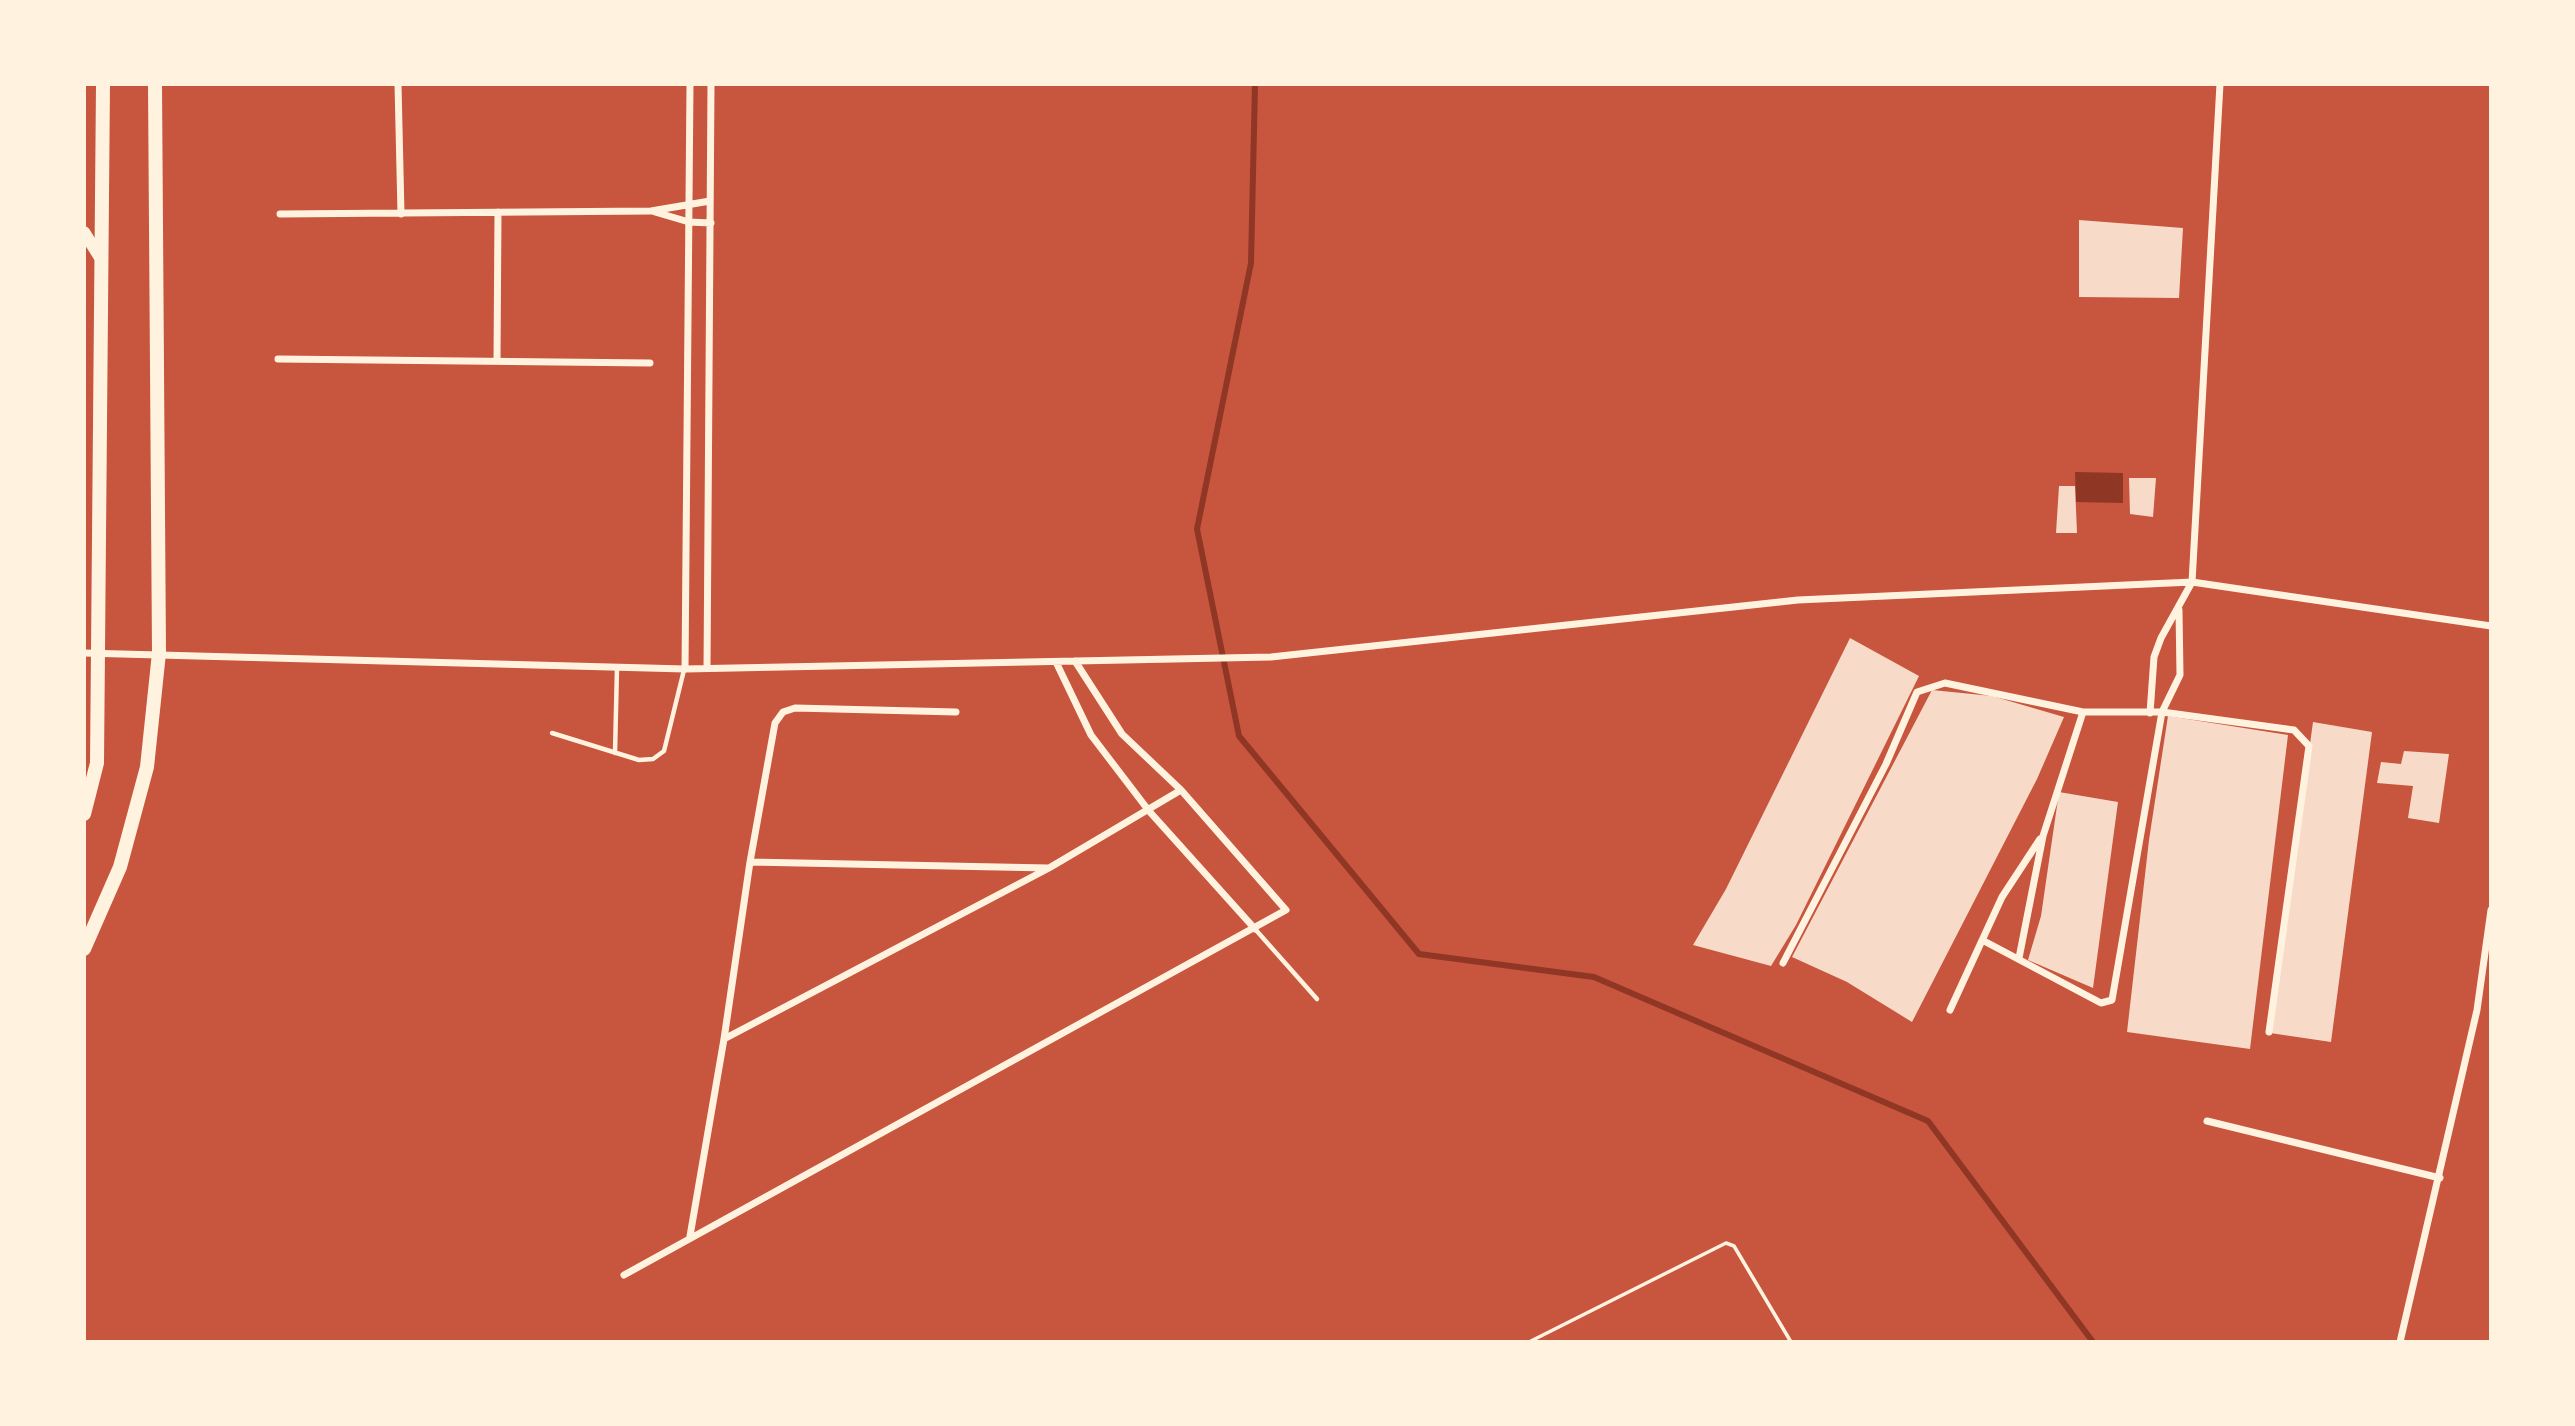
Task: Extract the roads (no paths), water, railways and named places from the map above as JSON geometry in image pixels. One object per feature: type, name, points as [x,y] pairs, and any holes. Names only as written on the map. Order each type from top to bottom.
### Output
[{"type":"main road","points":[[84,814],[97,763],[91,653],[103,84]]},
{"type":"main road","points":[[84,949],[120,867],[147,767],[159,653],[155,84]]},
{"type":"street","points":[[398,84],[401,215]]},
{"type":"street","points":[[685,669],[690,84]]},
{"type":"street","points":[[707,668],[711,84]]},
{"type":"street","points":[[2150,713],[2154,657],[2161,638],[2192,582],[2220,84]]},
{"type":"street","points":[[280,214],[650,211],[710,201]]},
{"type":"street","points":[[650,211],[690,222],[710,223]]},
{"type":"street","points":[[497,361],[498,212]]},
{"type":"street","points":[[84,232],[99,256]]},
{"type":"street","points":[[278,359],[650,363]]},
{"type":"street","points":[[91,653],[685,669],[1271,657],[1798,600],[2192,582],[2491,626]]},
{"type":"street","points":[[1983,940],[2101,1003],[2112,1000],[2162,712],[2180,675],[2179,609]]},
{"type":"street","points":[[624,1275],[690,1236],[1255,929],[1286,909],[1181,790],[1122,734],[1075,661]]},
{"type":"street","points":[[1056,662],[1091,736],[1149,811],[1255,929]]},
{"type":"street","points":[[1783,964],[1886,765],[1917,692],[1945,683],[2082,712],[2162,712],[2294,730],[2309,746],[2269,1032]]},
{"type":"street","points":[[690,1236],[775,723],[783,712],[794,708],[956,712]]},
{"type":"street","points":[[2019,958],[2043,836],[2082,712]]},
{"type":"street","points":[[724,1039],[1049,868],[1181,790]]},
{"type":"street","points":[[1950,1010],[2002,898],[2043,836]]},
{"type":"street","points":[[750,862],[1049,868]]},
{"type":"street","points":[[2400,1342],[2477,1010],[2491,910]]},
{"type":"street","points":[[2207,1121],[2440,1178]]},
{"type":"lane","points":[[615,753],[617,667]]},
{"type":"lane","points":[[552,733],[639,760],[653,759],[664,751],[685,669]]},
{"type":"lane","points":[[1255,929],[1317,999]]},
{"type":"waterway","points":[[1255,84],[1251,263],[1197,529],[1239,736],[1419,954],[1594,977],[1928,1121],[2093,1342]]}]
